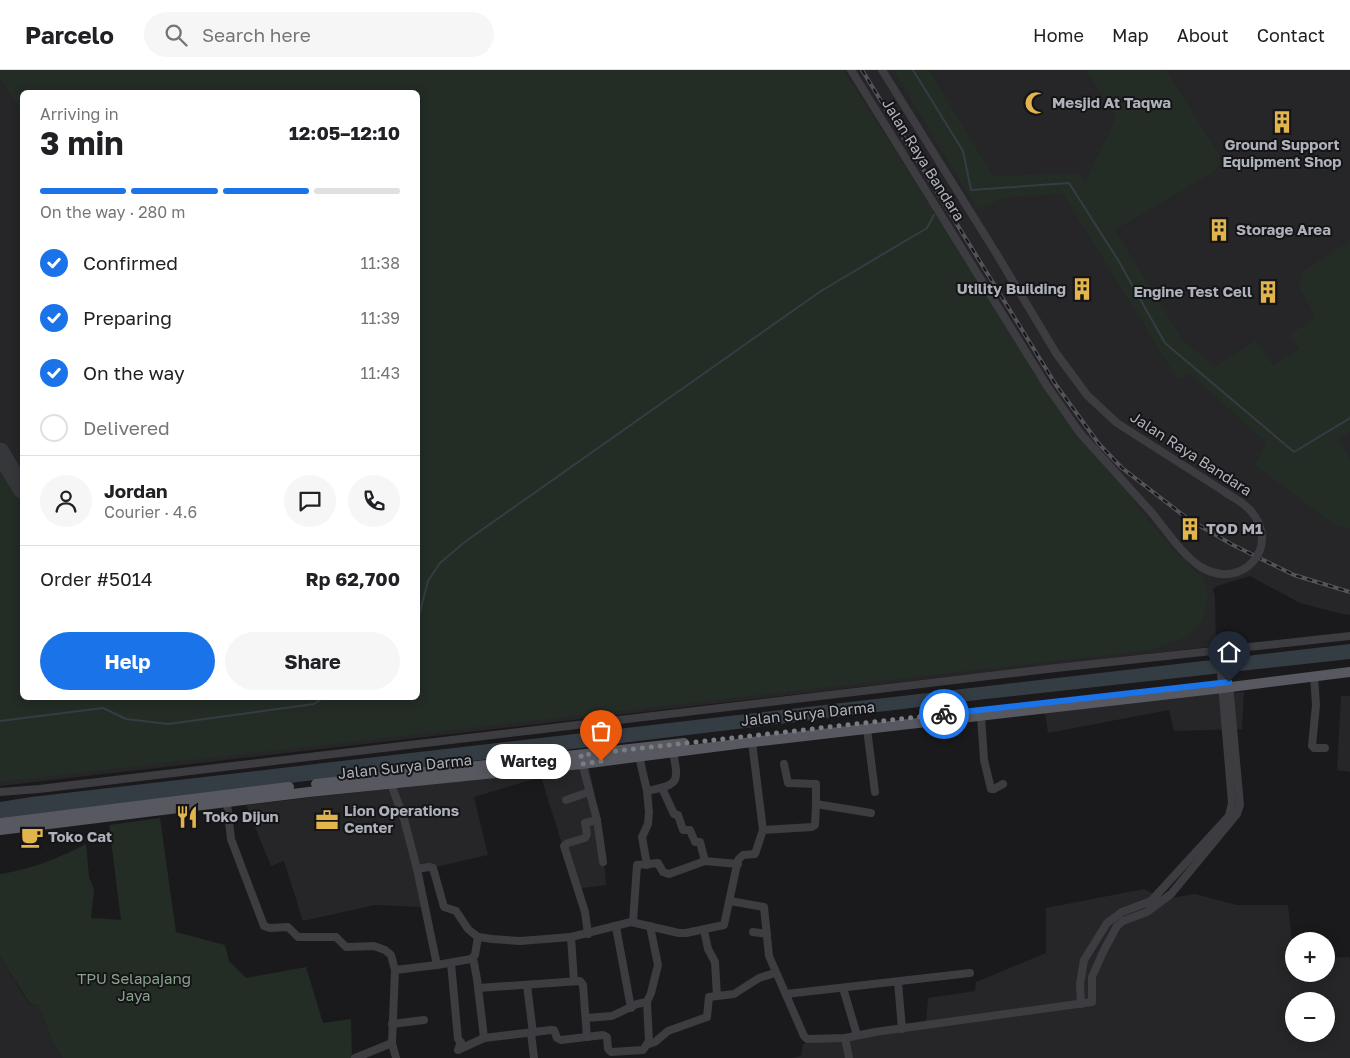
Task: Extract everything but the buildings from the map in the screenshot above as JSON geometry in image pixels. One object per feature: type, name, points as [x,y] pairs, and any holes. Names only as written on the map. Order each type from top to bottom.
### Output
[{"type":"main road","name":"Jalan Surya Darma","points":[[0,823],[221,795],[581,759],[639,756],[981,716],[1350,665]]},
{"type":"main road","name":"Jalan Surya Darma","points":[[0,830],[1225,683],[1350,672]]},
{"type":"street","name":"Jalan Raya Bandara","points":[[851,70],[1047,386],[1080,433],[1187,555],[1206,570],[1223,574],[1234,573],[1248,567],[1259,553],[1262,542],[1261,532],[1256,519],[1249,509],[1129,431],[1097,406],[1071,374],[882,70]]},
{"type":"street","points":[[0,792],[1219,653],[1350,636]]},
{"type":"street","points":[[730,901],[764,907],[769,956],[775,973],[806,1038],[812,1040],[846,1038],[1092,1002],[1092,977],[1117,926],[1123,921],[1147,912],[1171,894],[1237,814],[1240,805],[1225,683],[1219,653]]},
{"type":"street","points":[[1314,676],[1316,705],[1312,746],[1314,748],[1325,748]]},
{"type":"street","points":[[1081,1004],[1080,984],[1084,960],[1107,923],[1122,912],[1151,901],[1229,816],[1232,803],[1225,683]]},
{"type":"street","points":[[981,716],[984,760],[991,789],[994,790],[1003,784]]},
{"type":"street","points":[[867,729],[875,792]]},
{"type":"street","points":[[417,869],[433,868],[444,907],[456,911],[468,929],[478,937],[520,941],[571,937],[633,922],[682,934],[724,925],[738,860],[740,856],[756,854],[763,830],[752,742]]},
{"type":"street","points":[[647,791],[672,785],[676,778],[673,751]]},
{"type":"street","points":[[639,756],[647,791],[649,812],[648,824],[642,837],[647,865]]},
{"type":"street","points":[[581,759],[597,820],[603,862]]},
{"type":"street","points":[[763,830],[812,827],[815,825],[816,784],[788,783],[784,764]]},
{"type":"street","points":[[391,784],[404,819],[417,869],[437,965]]},
{"type":"street","points":[[662,788],[674,814],[678,815],[683,830],[690,830],[695,842],[700,842],[705,861]]},
{"type":"street","points":[[566,800],[590,792]]},
{"type":"street","points":[[227,802],[231,839],[264,926],[270,928],[288,927],[298,937],[336,937],[348,948],[369,946],[381,948],[391,955],[395,970],[392,1043],[396,1058]]},
{"type":"street","points":[[816,804],[871,813]]},
{"type":"street","points":[[588,934],[585,912],[564,846],[585,838],[587,834],[585,823],[597,820]]},
{"type":"street","points":[[633,922],[636,867],[639,864],[659,864],[663,872],[668,874],[705,861],[738,864]]},
{"type":"street","points":[[645,1050],[650,1036],[647,1002],[658,965],[650,926]]},
{"type":"street","points":[[616,927],[631,1008]]},
{"type":"street","points":[[704,930],[708,949],[715,962],[717,996]]},
{"type":"street","points":[[753,932],[767,934]]},
{"type":"street","points":[[478,937],[473,958],[484,1038]]},
{"type":"street","points":[[571,937],[574,981]]},
{"type":"street","points":[[395,970],[451,963],[473,958]]},
{"type":"street","points":[[451,963],[458,1039],[461,1042],[458,1054]]},
{"type":"street","points":[[786,994],[970,972]]},
{"type":"street","points":[[458,1054],[484,1038],[553,1030],[557,1038],[561,1040],[606,1036],[608,1049],[611,1052],[645,1050],[668,1030],[706,1017],[710,997],[734,994],[759,978],[775,973]]},
{"type":"street","points":[[478,988],[582,982],[587,1037]]},
{"type":"street","points":[[898,982],[902,1029]]},
{"type":"street","points":[[528,985],[534,1058]]},
{"type":"street","points":[[843,988],[857,1035]]},
{"type":"street","points":[[586,1018],[608,1017],[637,1004],[647,1002]]},
{"type":"street","points":[[392,1024],[424,1020]]},
{"type":"street","points":[[846,1038],[849,1058]]},
{"type":"street","points":[[355,1058],[392,1043]]},
{"type":"shaded area","points":[[0,70],[1350,70],[1350,615],[1300,603],[1250,576],[1217,586],[1213,589],[1215,597],[1216,646],[0,786]]},
{"type":"shaded area","points":[[1350,644],[1350,659],[977,700],[0,818],[0,802],[31,797]]},
{"type":"shaded area","points":[[1244,692],[1242,729],[1174,731],[1169,710],[1048,733],[1045,712],[1157,698]]},
{"type":"shaded area","points":[[1341,696],[1350,696],[1350,772],[1337,770]]},
{"type":"shaded area","points":[[589,766],[602,836],[606,885],[576,889],[541,777],[474,797],[488,855],[418,871],[424,907],[375,905],[303,921],[284,861],[271,866],[246,805]]},
{"type":"shaded area","points":[[1144,889],[1165,899],[1195,894],[1237,905],[1288,905],[1291,932],[1285,932],[1285,982],[1335,982],[1335,958],[1349,957],[1350,1058],[791,1058],[801,1056],[803,1044],[926,1022],[928,998],[975,991],[976,982],[1046,953],[1046,908]]},
{"type":"shaded area","points":[[0,957],[29,1004],[38,1006],[53,1043],[62,1058],[0,1058]]},
{"type":"green space","points":[[0,70],[843,70],[1071,424],[1135,500],[1133,502],[1177,553],[1203,578],[1208,592],[1206,609],[1201,622],[1189,636],[1152,650],[0,782],[0,452],[20,486],[20,700],[420,700],[420,90],[20,90],[20,110],[0,77]]},
{"type":"green space","points":[[893,70],[929,70],[993,176],[1079,173],[1085,182],[1116,117],[1086,70],[1166,70],[1219,154],[1219,164],[1215,171],[1115,230],[1183,340],[1214,367],[1256,340],[1273,365],[1299,349],[1289,335],[1316,317],[1299,287],[1303,271],[1350,241],[1350,432],[1339,439],[1350,459],[1350,527],[1336,526],[1255,465],[1266,442],[1189,373],[1178,380],[1063,194],[1007,197],[977,209]]},
{"type":"green space","name":"TPU Selapajang Jaya","points":[[160,818],[176,932],[225,945],[229,961],[246,978],[306,967],[323,1023],[351,1019],[352,1058],[62,1058],[53,1043],[38,1006],[30,1004],[0,957],[0,874],[44,863],[86,844],[89,877],[94,889],[91,918],[121,920],[109,825]]},
{"type":"waterway","points":[[913,70],[963,151],[971,190],[1069,183],[1118,260],[1165,343],[1294,452],[1350,418]]},
{"type":"waterway","points":[[420,611],[428,581],[440,563],[466,541],[821,291],[927,228],[934,215]]},
{"type":"waterway","points":[[0,721],[103,708],[126,719],[168,724],[314,704],[320,700]]},
{"type":"taxiway","points":[[0,452],[20,486]]},
{"type":"railway","points":[[862,70],[1056,385],[1099,444],[1122,468],[1188,519],[1233,545],[1294,575],[1350,592]]},
{"type":"way so far","points":[[601,761],[582,764],[581,755],[944,714]]},
{"type":"place","name":"Mesjid At Taqwa","points":[[1036,103]]},
{"type":"place","name":"Ground Support Equipment Shop","points":[[1282,122]]},
{"type":"place","name":"Storage Area","points":[[1219,230]]},
{"type":"place","name":"Utility Building","points":[[1082,289]]},
{"type":"place","name":"Engine Test Cell","points":[[1268,292]]},
{"type":"place","name":"TOD M1","points":[[1190,529]]},
{"type":"place","name":"Warteg","points":[[601,761]]},
{"type":"place","name":"Toko Dijun","points":[[187,817]]},
{"type":"place","name":"Lion Operations Center","points":[[327,820]]},
{"type":"place","name":"Toko Cat","points":[[32,837]]},
{"type":"route","points":[[944,714],[1229,682]]}]
